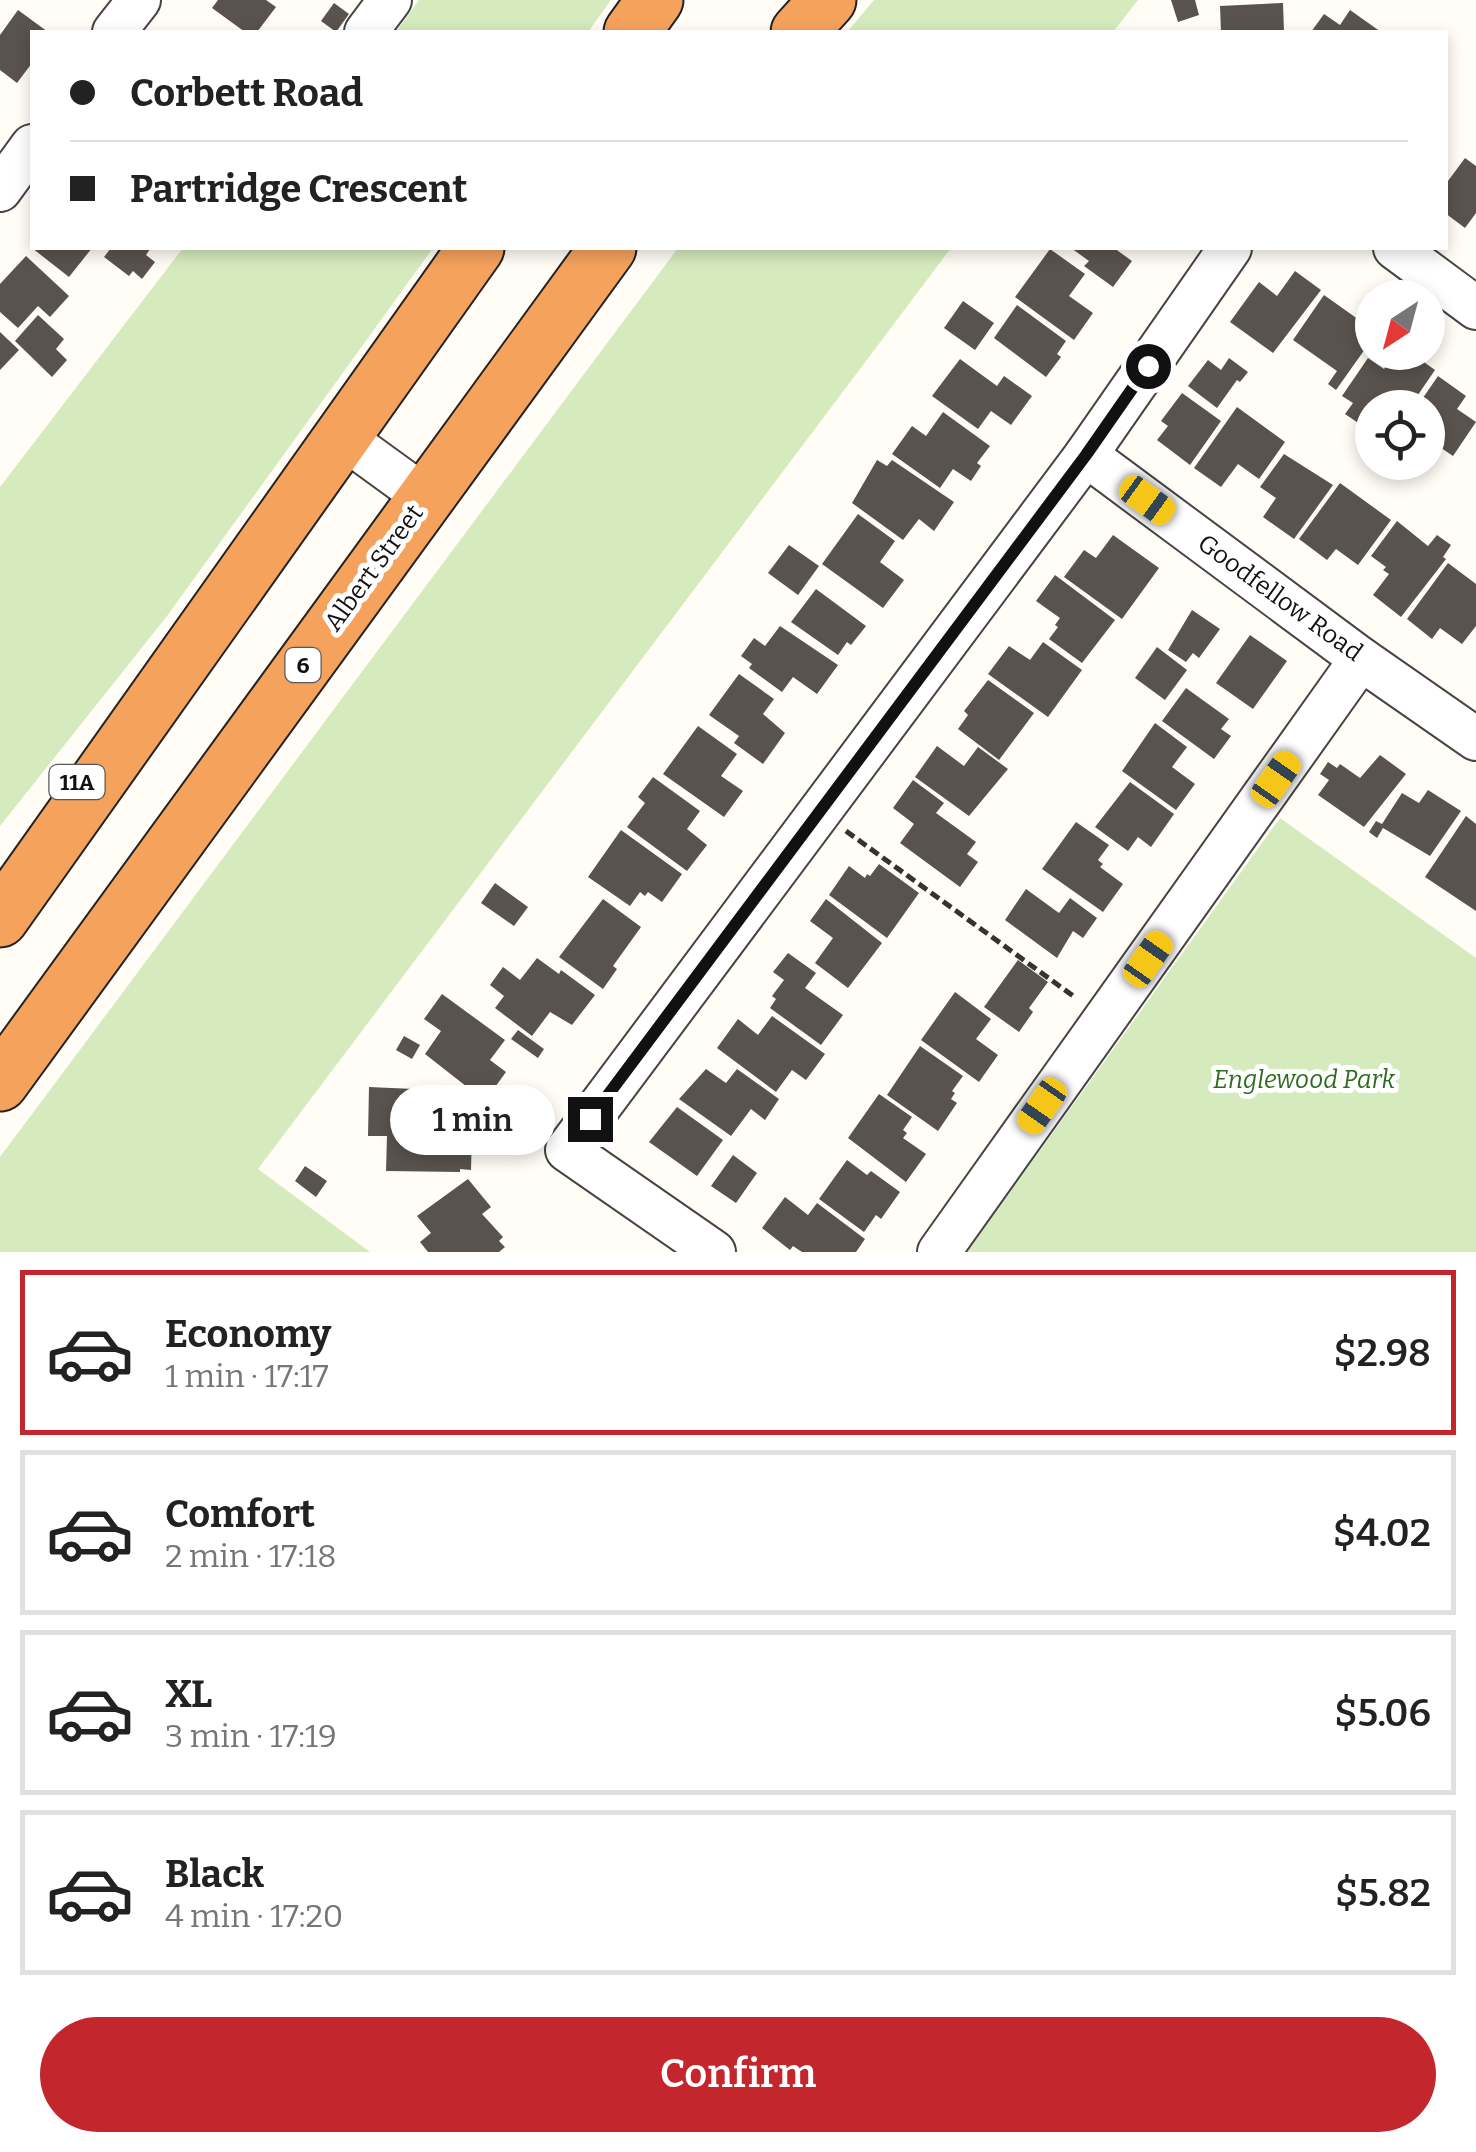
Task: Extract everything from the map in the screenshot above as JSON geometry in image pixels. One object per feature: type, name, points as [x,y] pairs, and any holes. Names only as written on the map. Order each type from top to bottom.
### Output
[{"type":"highway","points":[[633,30],[655,0]]},
{"type":"highway","points":[[766,30],[788,0]]},
{"type":"highway","points":[[800,30],[828,0]]},
{"type":"highway","points":[[0,919],[475,250]]},
{"type":"highway","name":"Albert Street","points":[[0,1083],[607,250]]},
{"type":"highway","name":"11A","points":[[0,864],[154,700]]},
{"type":"street","points":[[368,30],[390,0]]},
{"type":"street","points":[[0,190],[30,149]]},
{"type":"street","points":[[714,1252],[567,1150],[1086,455],[1229,250]]},
{"type":"street","points":[[1398,250],[1476,308]]},
{"type":"street","points":[[341,436],[425,497]]},
{"type":"street","name":"Goodfellow Road","points":[[1086,455],[1476,738]]},
{"type":"street","points":[[939,1252],[1362,658]]},
{"type":"path","points":[[820,811],[1105,1019]]},
{"type":"green space","points":[[419,0],[611,0],[589,30],[397,30]]},
{"type":"green space","points":[[874,0],[1138,0],[1115,30],[849,30]]},
{"type":"green space","points":[[181,250],[432,250],[167,616],[0,826],[0,487]]},
{"type":"green space","points":[[677,250],[949,250],[258,1169],[370,1252],[0,1252],[0,1157]]},
{"type":"green space","name":"Englewood Park","points":[[1280,818],[1476,958],[1476,1252],[967,1252]]},
{"type":"building","points":[[218,0],[266,0],[276,7],[259,30],[242,30],[212,8]]},
{"type":"building","points":[[1171,0],[1195,0],[1199,15],[1178,22]]},
{"type":"building","points":[[334,3],[349,14],[337,30],[321,21]]},
{"type":"building","points":[[1283,3],[1284,30],[1221,30],[1220,6]]},
{"type":"building","points":[[18,10],[45,30],[30,30],[30,66],[17,83],[0,70],[0,35]]},
{"type":"building","points":[[1350,10],[1378,30],[1312,30],[1324,14],[1340,25]]},
{"type":"building","points":[[1465,158],[1476,166],[1476,213],[1465,228],[1448,215],[1448,181]]},
{"type":"building","points":[[35,250],[90,250],[69,277]]},
{"type":"building","points":[[109,250],[149,250],[146,255],[155,262],[142,279],[133,271],[129,276],[104,257]]},
{"type":"building","points":[[1051,250],[1085,274],[1069,296],[1093,313],[1074,340],[1015,297]]},
{"type":"building","points":[[1074,250],[1117,250],[1132,261],[1113,287],[1084,266],[1089,261]]},
{"type":"building","points":[[26,256],[69,296],[50,317],[38,306],[18,328],[0,312],[0,284]]},
{"type":"building","points":[[1295,271],[1321,290],[1273,353],[1230,322],[1259,282],[1277,296]]},
{"type":"building","points":[[1324,295],[1355,317],[1355,363],[1336,390],[1328,384],[1337,371],[1293,340]]},
{"type":"building","points":[[963,301],[994,323],[975,350],[944,328]]},
{"type":"building","points":[[1017,305],[1066,341],[1057,354],[1061,357],[1046,377],[994,338]]},
{"type":"building","points":[[38,315],[64,339],[56,349],[67,360],[52,377],[15,341]]},
{"type":"building","points":[[0,332],[19,350],[0,370]]},
{"type":"building","points":[[1229,358],[1248,372],[1240,382],[1237,380],[1217,408],[1188,386],[1208,360],[1221,370]]},
{"type":"building","points":[[960,359],[997,386],[1004,376],[1032,396],[1011,425],[991,411],[978,429],[932,396]]},
{"type":"building","points":[[1360,370],[1435,370],[1421,390],[1355,390],[1355,421],[1345,414],[1353,403],[1342,396]]},
{"type":"building","points":[[1438,376],[1466,396],[1457,409],[1476,422],[1453,456],[1445,451],[1445,390],[1428,390]]},
{"type":"building","points":[[1182,393],[1221,421],[1190,465],[1157,440],[1168,426],[1161,421]]},
{"type":"building","points":[[1237,407],[1285,442],[1259,479],[1238,464],[1221,487],[1194,468]]},
{"type":"building","points":[[943,412],[990,446],[977,463],[981,466],[971,481],[953,469],[940,488],[892,454],[912,426],[926,436]]},
{"type":"building","points":[[1284,454],[1333,485],[1294,539],[1263,517],[1276,498],[1260,487]]},
{"type":"building","points":[[877,460],[887,466],[892,460],[954,502],[934,531],[919,519],[903,540],[852,503]]},
{"type":"building","points":[[1340,483],[1391,520],[1358,565],[1336,549],[1327,560],[1299,539]]},
{"type":"building","points":[[858,514],[895,541],[880,562],[904,580],[883,608],[822,564]]},
{"type":"building","points":[[1397,521],[1428,546],[1437,535],[1451,545],[1443,557],[1446,559],[1401,617],[1373,595],[1389,574],[1371,556]]},
{"type":"building","points":[[1113,535],[1159,568],[1122,619],[1064,577],[1084,550],[1096,558]]},
{"type":"building","points":[[789,545],[819,566],[798,595],[768,573]]},
{"type":"building","points":[[1448,563],[1476,584],[1476,626],[1462,644],[1440,628],[1432,639],[1407,619]]},
{"type":"building","points":[[1055,575],[1115,620],[1082,663],[1049,639],[1060,618],[1036,601]]},
{"type":"building","points":[[816,589],[866,626],[838,655],[791,622]]},
{"type":"building","points":[[1192,610],[1220,629],[1199,658],[1193,653],[1186,662],[1168,650]]},
{"type":"building","points":[[780,626],[838,665],[817,694],[793,677],[782,692],[749,668],[752,664],[741,656],[754,638],[765,646]]},
{"type":"building","points":[[1250,635],[1287,661],[1253,709],[1216,683]]},
{"type":"building","points":[[1043,642],[1082,670],[1048,717],[988,674],[1009,646],[1030,660]]},
{"type":"building","points":[[1157,647],[1187,670],[1165,700],[1135,678]]},
{"type":"building","points":[[739,674],[774,699],[763,714],[785,733],[763,764],[734,743],[739,736],[709,715]]},
{"type":"building","points":[[988,680],[1034,713],[999,760],[958,729],[968,715],[964,711]]},
{"type":"building","points":[[1186,688],[1229,719],[1221,729],[1231,736],[1214,759],[1162,721]]},
{"type":"building","points":[[1155,723],[1187,747],[1172,767],[1195,784],[1176,810],[1122,771]]},
{"type":"building","points":[[698,726],[737,754],[721,776],[743,791],[724,817],[663,774]]},
{"type":"building","points":[[937,746],[964,766],[978,747],[1008,769],[969,816],[915,777]]},
{"type":"building","points":[[1380,755],[1406,774],[1364,827],[1318,795],[1329,780],[1320,774],[1328,762],[1337,768],[1340,764],[1360,778]]},
{"type":"building","points":[[653,777],[700,811],[687,829],[707,845],[687,871],[627,827],[645,803],[638,797]]},
{"type":"building","points":[[913,780],[944,803],[936,813],[976,842],[967,854],[978,862],[960,887],[900,843],[914,824],[893,808]]},
{"type":"building","points":[[1130,782],[1174,814],[1151,847],[1138,837],[1128,851],[1095,827]]},
{"type":"building","points":[[1428,790],[1461,811],[1430,856],[1383,828],[1377,838],[1369,832],[1376,821],[1382,824],[1402,793],[1419,803]]},
{"type":"building","points":[[1466,816],[1476,824],[1476,911],[1425,877]]},
{"type":"building","points":[[1076,822],[1109,845],[1098,860],[1103,864],[1100,867],[1123,884],[1103,912],[1042,869]]},
{"type":"building","points":[[621,830],[682,874],[662,902],[648,892],[645,896],[640,892],[630,906],[588,877]]},
{"type":"building","points":[[879,864],[919,893],[887,938],[829,895],[849,866],[865,878]]},
{"type":"building","points":[[495,883],[528,907],[514,926],[481,903]]},
{"type":"building","points":[[1026,889],[1059,913],[1070,898],[1097,918],[1083,938],[1073,931],[1057,958],[1005,920]]},
{"type":"building","points":[[603,899],[641,927],[613,966],[617,969],[603,989],[559,957]]},
{"type":"building","points":[[826,899],[882,943],[848,988],[815,963],[833,938],[810,921]]},
{"type":"building","points":[[788,953],[816,973],[805,988],[843,1015],[821,1045],[770,1008],[776,999],[772,996],[784,980],[773,972]]},
{"type":"building","points":[[537,958],[595,995],[572,1025],[550,1012],[532,1036],[495,1008],[504,996],[490,985],[503,967],[520,980]]},
{"type":"building","points":[[1018,960],[1048,982],[1029,1008],[1033,1012],[1019,1032],[984,1007]]},
{"type":"building","points":[[955,992],[991,1019],[976,1039],[998,1055],[979,1082],[921,1040]]},
{"type":"building","points":[[442,994],[505,1040],[490,1060],[506,1072],[485,1101],[425,1054],[441,1031],[424,1019]]},
{"type":"building","points":[[772,1016],[825,1054],[806,1080],[792,1070],[776,1092],[717,1048],[738,1019],[758,1035]]},
{"type":"building","points":[[518,1030],[544,1049],[538,1058],[511,1039]]},
{"type":"building","points":[[404,1036],[420,1045],[412,1059],[396,1050]]},
{"type":"building","points":[[920,1046],[963,1076],[952,1091],[955,1093],[951,1099],[957,1103],[938,1131],[887,1095]]},
{"type":"building","points":[[706,1069],[726,1083],[737,1069],[779,1099],[765,1120],[751,1109],[731,1136],[679,1099]]},
{"type":"building","points":[[369,1087],[459,1091],[459,1132],[472,1132],[471,1170],[386,1171],[387,1136],[368,1136]]},
{"type":"building","points":[[879,1094],[912,1117],[903,1130],[907,1133],[903,1138],[926,1154],[906,1182],[848,1138]]},
{"type":"building","points":[[677,1107],[723,1140],[697,1176],[649,1142]]},
{"type":"building","points":[[733,1155],[757,1173],[736,1203],[711,1186]]},
{"type":"building","points":[[847,1160],[900,1192],[881,1219],[876,1215],[864,1232],[819,1199]]},
{"type":"building","points":[[305,1166],[327,1181],[316,1197],[295,1181]]},
{"type":"building","points":[[468,1179],[491,1207],[482,1214],[503,1237],[499,1241],[505,1247],[499,1252],[428,1252],[420,1242],[431,1233],[417,1216]]},
{"type":"building","points":[[785,1197],[808,1215],[817,1203],[865,1239],[856,1252],[802,1252],[793,1246],[790,1250],[762,1228]]},
{"type":"route","points":[[590,1119],[1086,455],[1148,366]]}]
